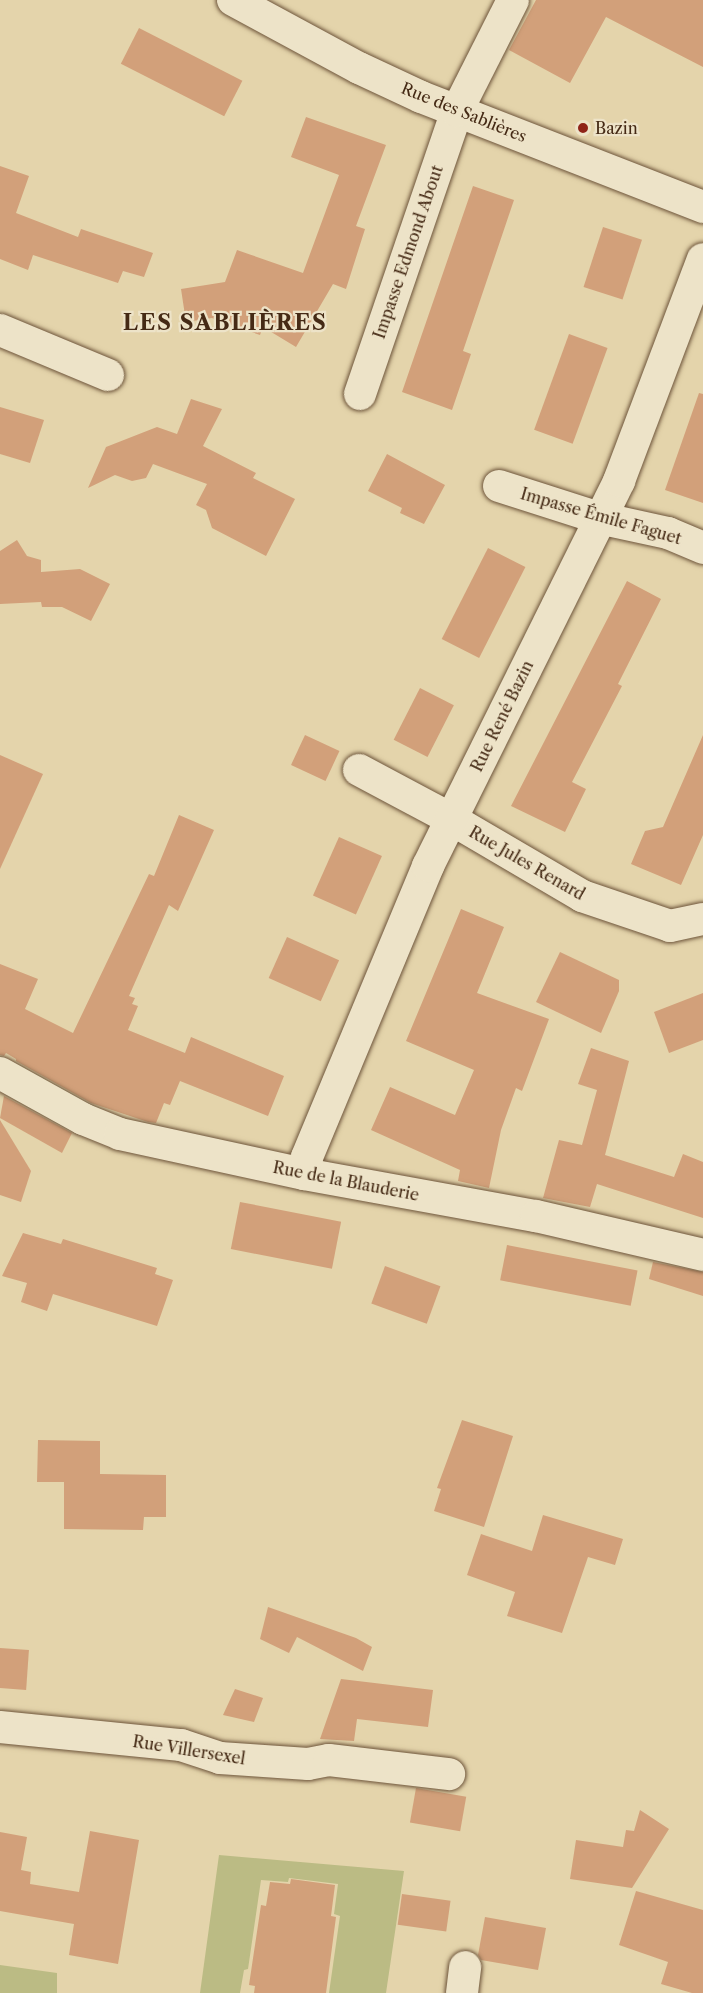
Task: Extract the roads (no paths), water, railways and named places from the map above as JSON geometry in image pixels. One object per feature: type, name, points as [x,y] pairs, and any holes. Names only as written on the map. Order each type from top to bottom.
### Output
[{"type":"street","name":"Rue des Sablières","points":[[233,0],[359,68],[457,111],[703,207]]},
{"type":"street","name":"Impasse Edmond About","points":[[360,394],[457,111],[513,0]]},
{"type":"street","name":"Rue René Bazin","points":[[304,1174],[307,1157],[428,866],[619,481],[703,259]]},
{"type":"street","points":[[0,330],[108,375]]},
{"type":"street","name":"Impasse Émile Faguet","points":[[499,486],[600,518],[668,533],[703,548]]},
{"type":"street","name":"Rue Jules Renard","points":[[359,770],[451,819],[582,896],[670,926],[703,919]]},
{"type":"street","name":"Rue de la Blauderie","points":[[0,1073],[72,1114],[120,1134],[304,1174],[536,1216],[703,1255]]},
{"type":"street","name":"Rue Villersexel","points":[[0,1727],[181,1745],[220,1758],[308,1764],[329,1760],[448,1774]]},
{"type":"place","name":"Bazin","points":[[583,128]]},
{"type":"district","name":"LES SABLIÈRES","points":[[225,323]]}]
